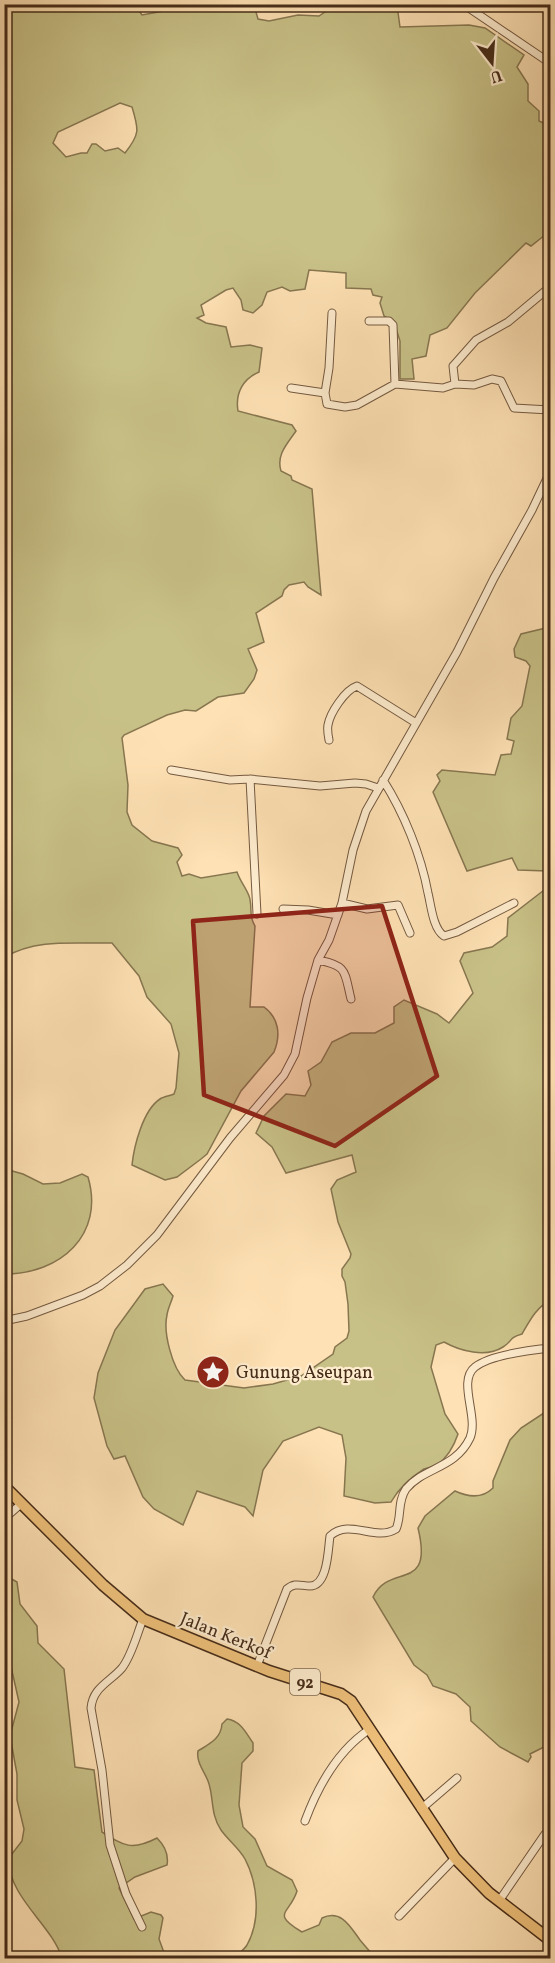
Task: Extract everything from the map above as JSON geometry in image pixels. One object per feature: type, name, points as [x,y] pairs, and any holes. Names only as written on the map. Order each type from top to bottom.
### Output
[{"type":"main road","name":"Jalan Kerkof","points":[[4,1486],[103,1585],[143,1619],[257,1666],[341,1694],[355,1705],[455,1858],[473,1879],[550,1940]]},
{"type":"street","points":[[463,4],[550,63]]},
{"type":"street","points":[[538,4],[550,13]]},
{"type":"street","points":[[455,384],[453,366],[476,340],[508,322],[550,287]]},
{"type":"street","points":[[332,313],[329,368],[325,393],[327,404],[350,407],[362,403],[395,384],[439,388],[455,384],[474,385],[492,379],[498,380],[505,387],[514,408],[550,410]]},
{"type":"street","points":[[369,321],[389,321],[393,325],[395,384]]},
{"type":"street","points":[[291,388],[325,393]]},
{"type":"street","points":[[4,1321],[71,1300],[100,1287],[127,1265],[157,1235],[230,1138],[284,1075],[295,1054],[318,960],[342,903],[356,841],[366,811],[458,652],[550,471]]},
{"type":"street","points":[[329,740],[328,726],[333,713],[352,687],[357,686],[416,723]]},
{"type":"street","points":[[171,770],[230,780],[250,779],[320,786],[355,783],[378,788]]},
{"type":"street","points":[[250,779],[257,914]]},
{"type":"street","points":[[383,780],[400,807],[426,883],[434,916],[444,936],[457,932],[513,903]]},
{"type":"street","points":[[342,903],[367,909],[398,905],[410,933]]},
{"type":"street","points":[[283,909],[338,915]]},
{"type":"street","points":[[318,960],[337,964],[343,968],[351,999]]},
{"type":"street","points":[[257,1666],[287,1589],[292,1585],[312,1586],[318,1583],[326,1569],[330,1536],[342,1528],[383,1533],[392,1531],[398,1524],[399,1503],[414,1480],[452,1460],[464,1448],[473,1425],[467,1383],[475,1367],[516,1352],[550,1348]]},
{"type":"street","points":[[4,1519],[21,1503]]},
{"type":"street","points":[[142,1928],[126,1894],[110,1845],[102,1770],[91,1708],[97,1690],[123,1666],[143,1619]]},
{"type":"street","points":[[305,1821],[325,1776],[361,1735],[370,1729]]},
{"type":"street","points":[[421,1809],[457,1778]]},
{"type":"street","points":[[499,1901],[545,1834]]},
{"type":"street","points":[[399,1916],[455,1858]]},
{"type":"highlighted area","points":[[382,906],[437,1076],[335,1146],[204,1095],[193,921]]},
{"type":"shaded area","points":[[4,5],[135,5],[142,15],[164,11],[170,5],[254,5],[258,19],[269,21],[298,15],[319,16],[335,5],[397,5],[400,27],[469,25],[485,28],[524,55],[517,67],[528,84],[528,101],[539,111],[539,121],[550,126],[550,231],[531,246],[526,243],[475,293],[447,328],[430,335],[426,356],[412,359],[414,379],[400,379],[400,341],[394,322],[384,316],[380,303],[382,297],[373,295],[371,289],[346,288],[346,273],[309,270],[305,289],[290,291],[282,287],[267,292],[262,305],[253,313],[243,310],[241,300],[233,288],[226,290],[201,305],[204,315],[197,318],[206,323],[226,327],[231,347],[250,345],[262,348],[259,372],[241,387],[237,404],[238,411],[292,425],[296,431],[283,450],[280,465],[281,471],[291,476],[292,480],[312,489],[321,595],[304,582],[289,585],[282,596],[256,613],[264,642],[248,649],[257,670],[254,679],[244,693],[218,697],[196,711],[185,710],[167,715],[124,735],[122,738],[128,785],[127,812],[132,825],[152,841],[178,848],[182,855],[177,862],[182,876],[189,874],[201,878],[237,872],[249,896],[255,926],[250,1007],[264,1007],[273,1016],[278,1033],[274,1052],[241,1091],[207,1154],[177,1177],[165,1180],[132,1165],[137,1139],[149,1111],[160,1099],[174,1094],[179,1053],[171,1024],[147,997],[139,976],[112,943],[44,944],[5,957]],"holes":[[[120,103],[132,107],[137,132],[125,153],[118,148],[105,151],[96,144],[92,144],[87,153],[66,157],[53,143],[58,132]]]},
{"type":"shaded area","points":[[550,627],[550,1301],[537,1310],[522,1334],[496,1350],[481,1353],[444,1342],[436,1345],[431,1367],[445,1414],[458,1434],[444,1458],[437,1465],[424,1469],[414,1476],[391,1502],[375,1503],[344,1496],[346,1458],[342,1435],[319,1427],[283,1441],[263,1470],[253,1516],[245,1507],[197,1491],[183,1525],[154,1509],[143,1497],[125,1456],[114,1459],[107,1446],[94,1398],[98,1373],[115,1330],[145,1289],[163,1284],[173,1296],[167,1312],[166,1331],[173,1359],[180,1374],[185,1380],[244,1388],[273,1384],[301,1376],[333,1354],[335,1347],[347,1338],[348,1304],[342,1269],[351,1254],[338,1222],[331,1189],[337,1180],[356,1172],[352,1155],[286,1173],[272,1147],[256,1133],[264,1116],[286,1094],[305,1096],[311,1085],[308,1071],[321,1062],[332,1042],[351,1033],[375,1033],[394,1023],[394,1007],[404,1000],[437,1014],[449,1023],[473,993],[460,961],[464,953],[492,947],[507,936],[508,918],[548,887],[547,871],[518,870],[512,858],[467,871],[433,792],[440,781],[437,775],[442,770],[495,775],[501,755],[511,754],[514,741],[507,739],[511,718],[522,706],[530,666],[526,661],[515,657],[514,649],[521,634]]},
{"type":"shaded area","points":[[5,1169],[23,1174],[43,1184],[60,1183],[82,1174],[88,1177],[92,1198],[90,1217],[84,1233],[74,1247],[60,1259],[44,1267],[5,1274]]},
{"type":"shaded area","points":[[550,1409],[550,1744],[530,1754],[528,1762],[500,1747],[471,1721],[470,1707],[456,1694],[433,1686],[427,1675],[414,1665],[373,1597],[380,1587],[389,1581],[415,1570],[420,1562],[421,1548],[418,1528],[425,1516],[455,1491],[475,1496],[489,1492],[493,1488],[493,1481],[510,1440],[521,1428]]},
{"type":"shaded area","points":[[4,1578],[17,1582],[20,1604],[37,1626],[38,1643],[64,1669],[75,1767],[94,1770],[102,1832],[116,1841],[134,1846],[157,1838],[166,1850],[167,1865],[135,1877],[119,1888],[134,1919],[151,1912],[161,1915],[163,1918],[159,1939],[166,1958],[62,1958],[57,1946],[23,1899],[10,1873],[8,1859],[22,1841],[24,1829],[17,1800],[17,1774],[10,1736],[19,1702],[5,1640]]},
{"type":"shaded area","points":[[227,1719],[240,1725],[253,1743],[253,1751],[242,1763],[239,1805],[243,1827],[255,1839],[267,1866],[292,1880],[297,1891],[285,1913],[287,1921],[302,1932],[319,1925],[322,1918],[340,1917],[376,1958],[234,1958],[246,1947],[254,1925],[256,1902],[253,1879],[240,1851],[218,1824],[210,1787],[199,1763],[198,1755],[198,1751],[217,1737],[222,1724]]},
{"type":"place","name":"Gunung Aseupan","points":[[213,1372]]}]
